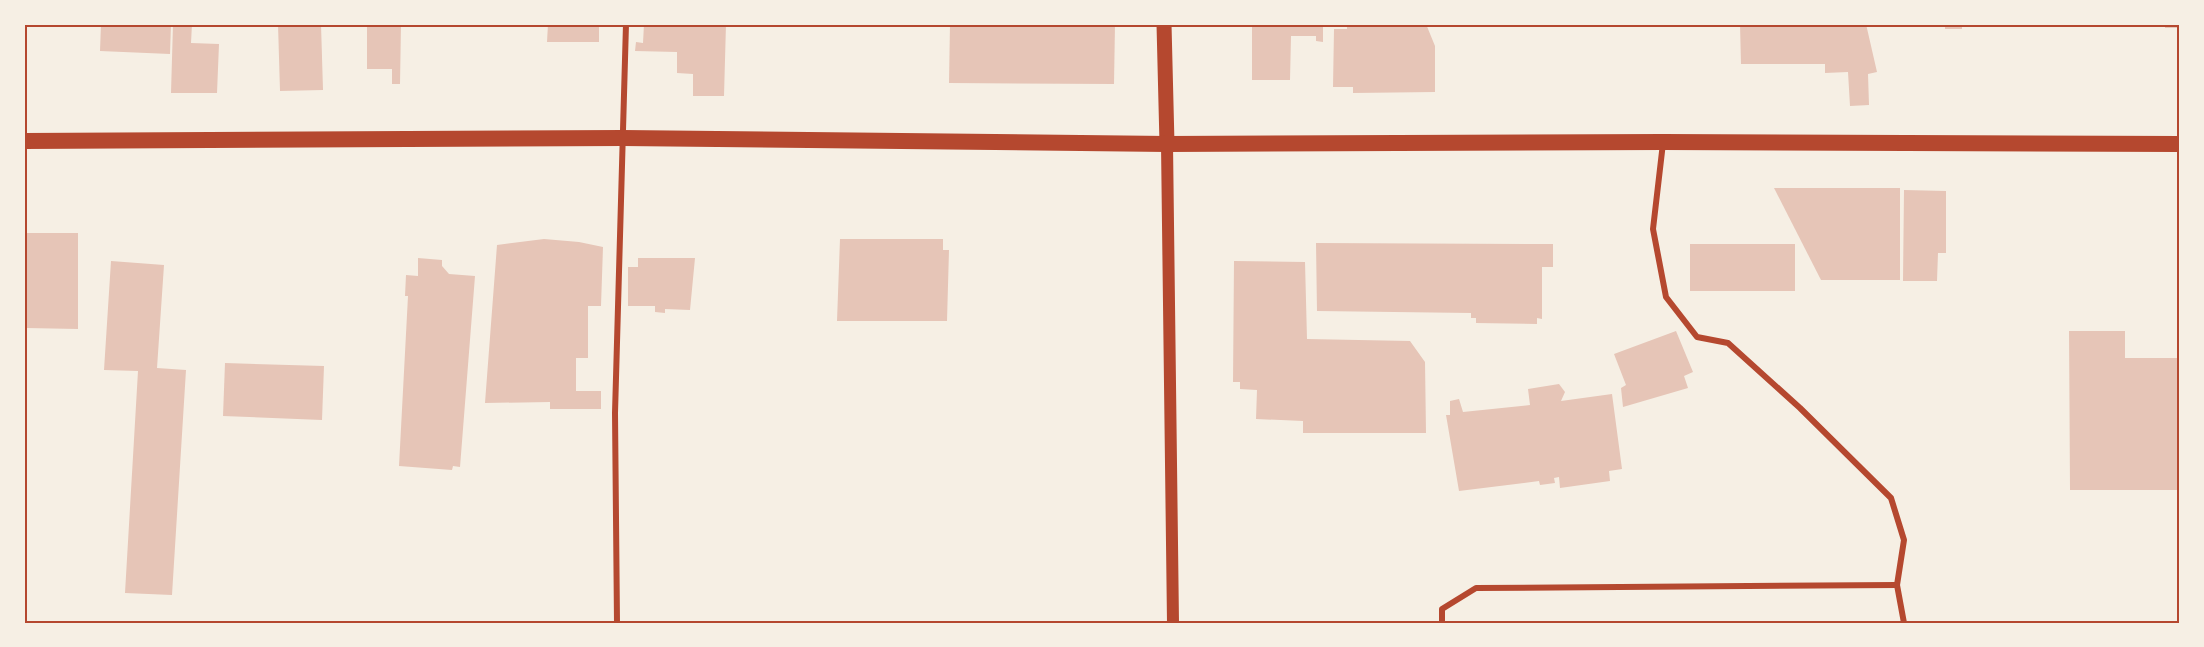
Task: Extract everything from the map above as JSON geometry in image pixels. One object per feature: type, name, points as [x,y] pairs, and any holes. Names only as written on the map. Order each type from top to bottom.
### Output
[{"type":"highway","points":[[24,141],[623,138],[1167,144],[1663,142],[2180,144]]},
{"type":"main road","points":[[1164,24],[1173,623]]},
{"type":"street","points":[[617,623],[615,413],[626,24]]},
{"type":"street","points":[[1663,142],[1653,229],[1666,297],[1697,337],[1728,343],[1800,408],[1891,498],[1904,540],[1897,585],[1904,623]]},
{"type":"street","points":[[1442,623],[1442,609],[1476,588],[1897,585]]},
{"type":"building","points":[[101,24],[171,24],[170,54],[100,51]]},
{"type":"building","points":[[173,24],[192,24],[191,43],[219,44],[217,93],[171,93]]},
{"type":"building","points":[[278,24],[321,24],[323,90],[280,91]]},
{"type":"building","points":[[367,24],[401,24],[400,84],[392,84],[392,69],[367,69]]},
{"type":"building","points":[[548,24],[599,24],[599,42],[547,42]]},
{"type":"building","points":[[644,24],[726,24],[724,96],[693,96],[693,74],[677,73],[677,52],[635,51],[636,42],[643,43]]},
{"type":"building","points":[[950,24],[1115,24],[1114,84],[949,83]]},
{"type":"building","points":[[1252,24],[1323,24],[1323,42],[1316,41],[1316,36],[1291,36],[1290,80],[1252,80]]},
{"type":"building","points":[[1347,24],[1426,24],[1435,46],[1435,92],[1353,93],[1353,87],[1333,87],[1334,29],[1347,29]]},
{"type":"building","points":[[1740,24],[1866,24],[1877,72],[1868,74],[1869,105],[1850,106],[1848,72],[1825,73],[1825,64],[1741,64]]},
{"type":"building","points":[[1945,24],[1962,24],[1962,29],[1945,29]]},
{"type":"building","points":[[2165,24],[2180,24],[2180,28],[2165,28]]},
{"type":"building","points":[[1774,188],[1900,188],[1900,280],[1821,280]]},
{"type":"building","points":[[1904,190],[1946,191],[1946,253],[1938,253],[1937,281],[1903,281]]},
{"type":"building","points":[[26,233],[78,233],[78,329],[26,328]]},
{"type":"building","points":[[544,239],[603,247],[601,306],[588,306],[588,358],[576,358],[576,391],[601,391],[601,409],[550,409],[550,402],[485,403],[497,245]]},
{"type":"building","points":[[840,239],[943,239],[943,250],[949,250],[947,321],[837,321]]},
{"type":"building","points":[[1316,243],[1553,244],[1553,267],[1542,267],[1542,319],[1537,318],[1537,324],[1476,323],[1476,318],[1471,318],[1471,313],[1317,311]]},
{"type":"building","points":[[1690,244],[1795,244],[1795,291],[1690,291]]},
{"type":"building","points":[[418,258],[442,260],[442,266],[449,274],[475,276],[460,467],[453,466],[452,470],[399,466],[408,296],[405,296],[406,275],[418,276]]},
{"type":"building","points":[[638,258],[695,258],[690,310],[665,309],[665,313],[655,312],[655,306],[628,306],[628,267],[638,267]]},
{"type":"building","points":[[111,261],[164,265],[157,368],[186,370],[172,595],[125,593],[138,371],[104,370]]},
{"type":"building","points":[[1234,261],[1305,262],[1307,339],[1410,341],[1425,362],[1426,433],[1303,433],[1303,421],[1256,419],[1257,390],[1240,389],[1240,382],[1233,382]]},
{"type":"building","points":[[1676,331],[1693,372],[1684,376],[1688,388],[1623,407],[1621,388],[1626,385],[1614,354]]},
{"type":"building","points":[[2069,331],[2125,331],[2125,358],[2180,358],[2180,490],[2070,490]]},
{"type":"building","points":[[225,363],[324,366],[322,420],[223,416]]},
{"type":"building","points":[[1559,384],[1565,392],[1561,401],[1612,394],[1622,469],[1609,471],[1610,481],[1560,488],[1559,477],[1554,478],[1555,483],[1540,485],[1539,481],[1459,491],[1446,415],[1450,415],[1450,401],[1459,399],[1463,412],[1530,405],[1528,389]]}]
